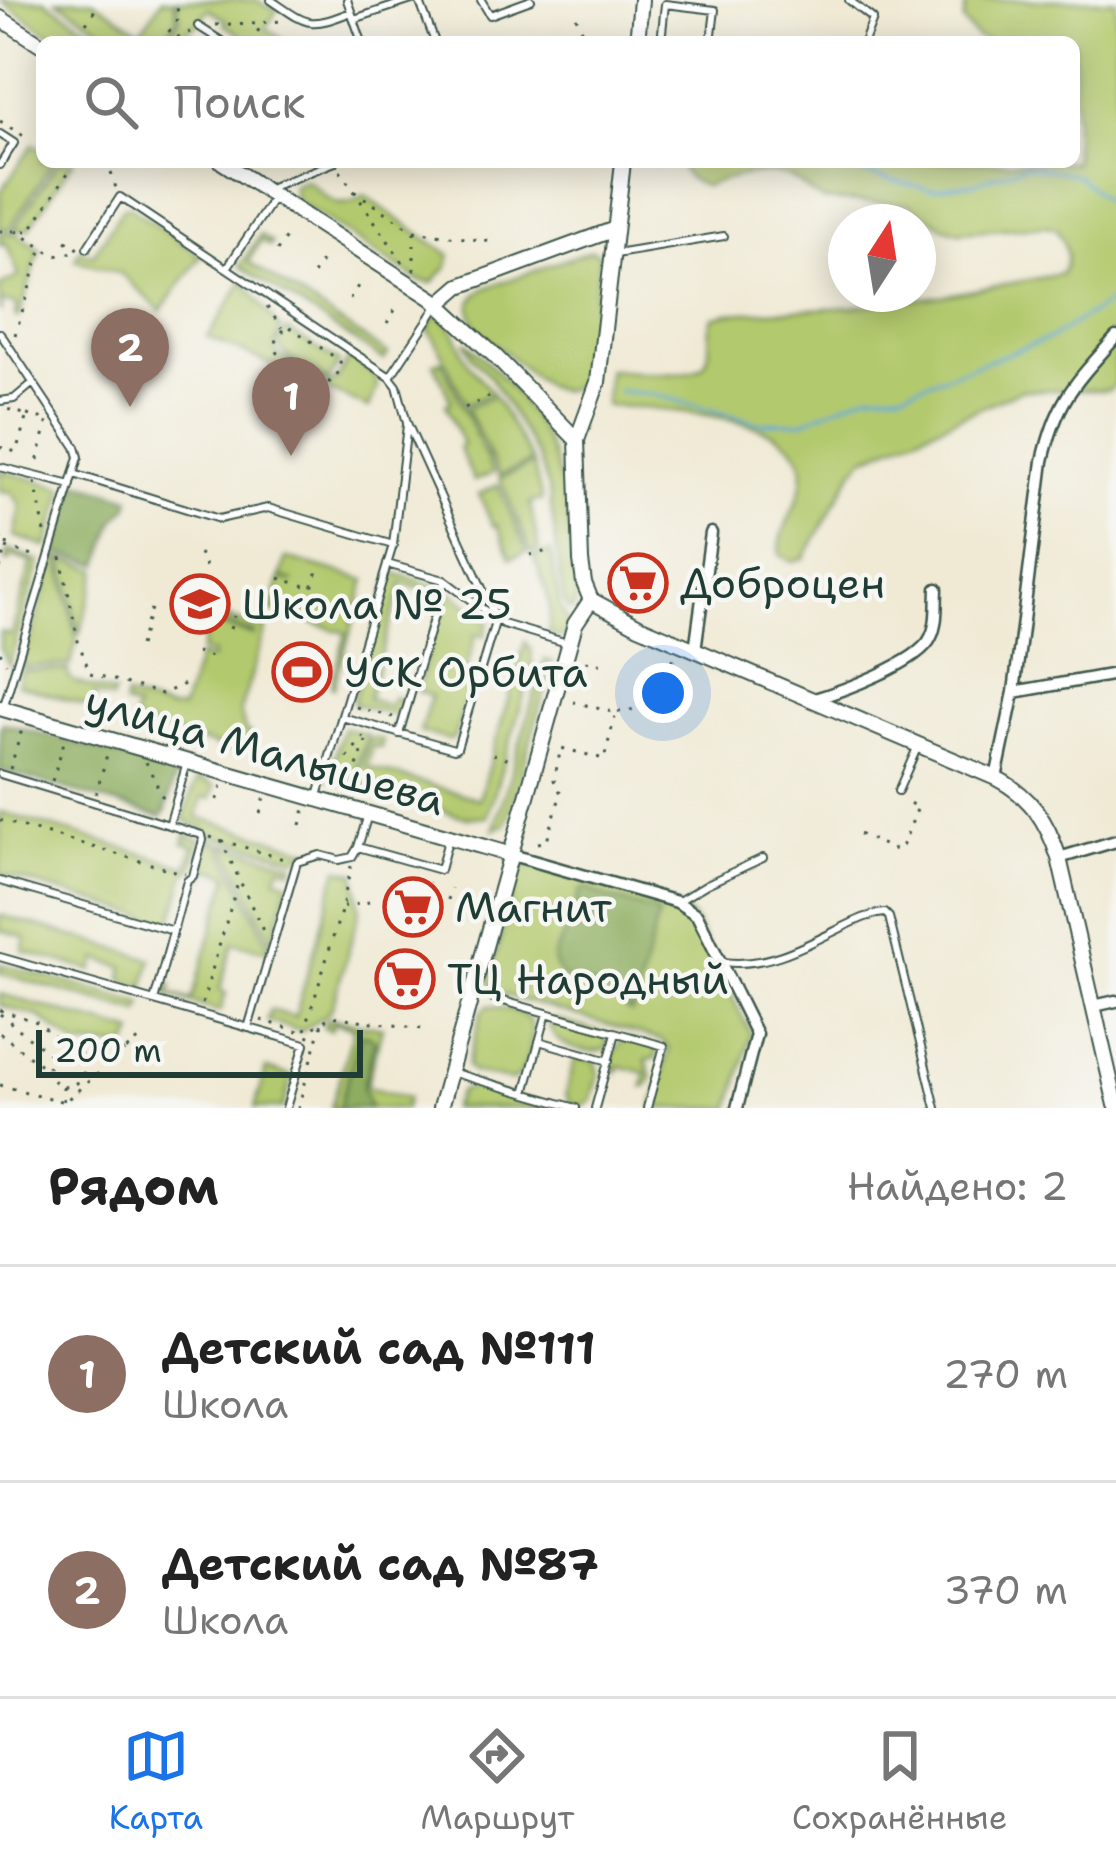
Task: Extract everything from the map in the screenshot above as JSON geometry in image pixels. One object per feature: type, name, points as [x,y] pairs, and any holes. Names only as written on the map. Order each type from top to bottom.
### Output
[{"type":"street","points":[[638,36],[641,1]]},
{"type":"street","points":[[0,18],[36,41]]},
{"type":"street","points":[[231,168],[438,304],[577,440]]},
{"type":"street","points":[[622,168],[598,382],[577,440],[581,561],[591,600],[639,626],[996,778],[1024,795],[1046,824],[1058,858],[1115,1094]]},
{"type":"street","points":[[438,304],[460,286],[615,229]]},
{"type":"street","points":[[996,778],[1014,692],[1049,434],[1061,401],[1116,337]]},
{"type":"street","points":[[695,650],[711,533]]},
{"type":"street","points":[[812,700],[873,677],[923,650],[934,629],[937,589]]},
{"type":"street","points":[[440,1108],[575,624],[591,600]]},
{"type":"street","points":[[1014,692],[1116,674]]},
{"type":"street","name":"улица Малышева","points":[[1,708],[312,803],[512,855]]},
{"type":"street","points":[[1058,858],[1116,841]]},
{"type":"street","points":[[512,855],[677,902],[697,915],[756,1034],[737,1108]]},
{"type":"street","points":[[1094,1006],[1116,1001]]},
{"type":"lane","points":[[271,0],[316,24],[415,0],[432,36]]},
{"type":"lane","points":[[347,0],[360,36]]},
{"type":"lane","points":[[482,0],[490,15],[531,0]]},
{"type":"lane","points":[[849,0],[873,19],[866,36]]},
{"type":"lane","points":[[641,1],[715,10],[712,36]]},
{"type":"lane","points":[[662,36],[665,4]]},
{"type":"lane","points":[[199,26],[214,36]]},
{"type":"lane","points":[[0,134],[14,143],[0,165]]},
{"type":"lane","points":[[227,268],[271,194],[270,186],[318,168]]},
{"type":"lane","points":[[83,249],[120,197],[390,377],[403,399],[407,423],[496,619],[458,748],[342,717]]},
{"type":"lane","points":[[612,254],[724,236]]},
{"type":"lane","points":[[390,377],[438,304]]},
{"type":"lane","points":[[0,333],[79,457],[1,708]]},
{"type":"lane","points":[[0,404],[33,383]]},
{"type":"lane","points":[[312,803],[393,545],[407,423]]},
{"type":"lane","points":[[0,467],[71,485]]},
{"type":"lane","points":[[74,473],[219,519],[268,508],[393,545]]},
{"type":"lane","points":[[387,564],[444,580],[503,624],[570,644]]},
{"type":"lane","points":[[399,734],[444,580]]},
{"type":"lane","points":[[898,791],[918,745]]},
{"type":"lane","points":[[171,820],[187,762]]},
{"type":"lane","points":[[4,775],[171,820],[202,835],[154,1001]]},
{"type":"lane","points":[[248,1028],[296,862],[320,855],[339,860],[352,857],[368,814]]},
{"type":"lane","points":[[358,847],[440,870],[449,837]]},
{"type":"lane","points":[[677,902],[763,858]]},
{"type":"lane","points":[[0,881],[173,932]]},
{"type":"lane","points":[[721,962],[742,965],[793,952],[870,914],[885,913],[936,1108]]},
{"type":"lane","points":[[0,957],[304,1044],[286,1108]]},
{"type":"lane","points":[[473,993],[664,1046],[647,1108]]},
{"type":"lane","points":[[525,1093],[547,1013]]},
{"type":"lane","points":[[596,1108],[616,1033]]},
{"type":"lane","points":[[539,1042],[609,1061]]},
{"type":"lane","points":[[450,1072],[577,1108]]},
{"type":"path","points":[[170,36],[178,17],[175,0]]},
{"type":"path","points":[[86,23],[99,4]]},
{"type":"path","points":[[576,16],[582,30],[594,36]]},
{"type":"path","points":[[255,36],[265,21]]},
{"type":"path","points":[[186,36],[199,26],[304,21]]},
{"type":"path","points":[[0,121],[25,137]]},
{"type":"path","points":[[33,242],[30,231],[72,168]]},
{"type":"path","points":[[338,168],[414,278],[414,231]]},
{"type":"path","points":[[111,172],[118,192]]},
{"type":"path","points":[[354,191],[414,231],[493,242]]},
{"type":"path","points":[[0,231],[30,231]]},
{"type":"path","points":[[16,231],[56,256],[69,254]]},
{"type":"path","points":[[277,251],[288,234]]},
{"type":"path","points":[[66,241],[83,249]]},
{"type":"path","points":[[10,349],[42,247]]},
{"type":"path","points":[[313,274],[324,257]]},
{"type":"path","points":[[350,299],[361,281]]},
{"type":"path","points":[[250,282],[283,330]]},
{"type":"path","points":[[387,323],[398,305]]},
{"type":"path","points":[[290,327],[340,360],[335,379],[322,381],[278,353],[276,344],[283,330],[290,327]]},
{"type":"path","points":[[465,408],[495,394]]},
{"type":"path","points":[[0,404],[48,421]]},
{"type":"path","points":[[0,447],[16,452],[27,415]]},
{"type":"path","points":[[3,567],[4,542],[48,560]]},
{"type":"path","points":[[530,555],[553,550]]},
{"type":"path","points":[[199,554],[209,574]]},
{"type":"path","points":[[61,557],[90,673],[162,694],[187,683]]},
{"type":"path","points":[[279,578],[312,587],[319,566]]},
{"type":"path","points":[[205,587],[213,612]]},
{"type":"path","points":[[139,646],[153,602]]},
{"type":"path","points":[[230,628],[234,616]]},
{"type":"path","points":[[196,652],[212,657]]},
{"type":"path","points":[[574,702],[616,712],[651,707],[676,655]]},
{"type":"path","points":[[1,656],[13,674]]},
{"type":"path","points":[[586,662],[603,664]]},
{"type":"path","points":[[350,705],[401,719]]},
{"type":"path","points":[[538,843],[547,841],[561,793],[554,779],[561,748],[604,759],[616,712]]},
{"type":"path","points":[[4,775],[23,725]]},
{"type":"path","points":[[328,782],[372,726]]},
{"type":"path","points":[[349,789],[372,726]]},
{"type":"path","points":[[50,789],[65,737]]},
{"type":"path","points":[[94,801],[108,749]]},
{"type":"path","points":[[493,754],[510,759]]},
{"type":"path","points":[[145,760],[171,820]]},
{"type":"path","points":[[218,800],[223,783]]},
{"type":"path","points":[[859,834],[895,850],[902,847],[918,807],[896,798],[898,791]]},
{"type":"path","points":[[260,813],[265,795]]},
{"type":"path","points":[[301,825],[312,803]]},
{"type":"path","points":[[0,820],[193,876]]},
{"type":"path","points":[[202,835],[296,862]]},
{"type":"path","points":[[221,840],[272,947]]},
{"type":"path","points":[[304,1044],[352,857]]},
{"type":"path","points":[[199,1014],[239,879]]},
{"type":"path","points":[[426,894],[429,882]]},
{"type":"path","points":[[448,900],[451,888]]},
{"type":"path","points":[[342,908],[369,902]]},
{"type":"path","points":[[0,1012],[37,1022],[63,1040],[84,1068],[77,1081],[62,1085],[0,1034]]},
{"type":"path","points":[[0,1012],[52,1056]]},
{"type":"path","points":[[259,1016],[263,1022],[304,1034]]},
{"type":"path","points":[[304,1044],[313,1028],[331,1016],[422,1029]]},
{"type":"path","points":[[298,1108],[324,1019]]},
{"type":"path","points":[[63,1105],[145,1035]]},
{"type":"path","points":[[49,1072],[52,1056],[60,1051],[125,1051]]},
{"type":"path","points":[[77,1081],[82,1087]]},
{"type":"path","points":[[0,1085],[63,1105]]},
{"type":"path","points":[[62,1085],[63,1105]]},
{"type":"green space","points":[[0,0],[45,0],[101,36],[53,36]]},
{"type":"green space","points":[[57,0],[93,0],[141,31],[162,0],[174,0],[177,18],[165,36],[113,36]]},
{"type":"green space","points":[[177,0],[257,0],[278,8],[266,28],[278,36],[242,36],[208,9],[196,26],[169,36],[180,19]]},
{"type":"green space","points":[[967,0],[1116,0],[1116,383],[1109,390],[1021,390],[864,458],[804,559],[792,562],[780,554],[803,477],[793,447],[773,434],[716,417],[605,405],[608,369],[659,374],[697,369],[707,359],[713,317],[727,313],[828,308],[828,312],[936,312],[936,297],[1061,274],[1067,256],[1056,228],[959,232],[936,222],[936,204],[823,200],[791,178],[771,173],[704,186],[682,168],[1080,168],[1080,36],[975,36],[963,22]]},
{"type":"green space","points":[[36,146],[36,168],[49,168],[9,229],[0,229],[0,193]]},
{"type":"green space","points":[[54,168],[69,168],[29,229],[14,229]]},
{"type":"green space","points":[[306,180],[339,204],[365,196],[450,255],[448,266],[432,283],[418,280],[295,200],[293,186]]},
{"type":"green space","points":[[128,206],[201,256],[161,311],[120,273],[75,260],[80,250],[93,255]]},
{"type":"green space","points":[[15,233],[40,249],[19,318],[17,304],[2,302],[0,312],[0,286],[19,276],[6,243],[0,245],[0,234]]},
{"type":"green space","points":[[260,235],[272,243],[261,241],[248,262],[388,354],[384,360],[240,266]]},
{"type":"green space","points":[[592,250],[600,255],[586,369],[569,389],[551,388],[481,331],[472,317],[472,303],[486,288]]},
{"type":"green space","points":[[243,281],[281,330],[274,345],[277,354],[329,384],[337,380],[350,356],[376,376],[369,408],[208,337]]},
{"type":"green space","points":[[437,316],[453,329],[469,363],[492,393],[466,405],[428,330]]},
{"type":"green space","points":[[287,330],[339,363],[329,380],[286,355],[278,343]]},
{"type":"green space","points":[[465,341],[520,399],[550,451],[567,517],[577,599],[573,610],[564,600],[549,492],[539,459]]},
{"type":"green space","points":[[441,360],[493,473],[474,481],[459,448],[463,445],[446,405],[451,402],[434,363]]},
{"type":"green space","points":[[494,396],[532,461],[499,476],[467,409]]},
{"type":"green space","points":[[533,464],[542,500],[530,503],[539,550],[531,552],[500,479]]},
{"type":"green space","points":[[0,470],[65,488],[47,547],[15,536],[21,506],[11,492],[0,491]]},
{"type":"green space","points":[[77,482],[131,498],[115,520],[100,565],[56,553]]},
{"type":"green space","points":[[498,485],[527,552],[511,558],[479,494]]},
{"type":"green space","points":[[8,550],[40,562],[9,665],[0,648],[0,632],[11,635],[32,562],[12,556],[9,562],[5,560]]},
{"type":"green space","points":[[551,552],[560,607],[568,624],[565,637],[548,632],[549,602],[533,556]]},
{"type":"green space","points":[[55,557],[59,558],[77,641],[70,665],[22,667]]},
{"type":"green space","points":[[286,558],[366,580],[334,687],[346,633],[271,611],[280,579],[295,582],[281,577]]},
{"type":"green space","points":[[63,559],[98,570],[79,635]]},
{"type":"green space","points":[[394,573],[437,586],[432,601],[423,599],[424,590],[402,584],[368,699],[390,706],[393,697],[402,700],[398,716],[353,700]]},
{"type":"green space","points":[[446,593],[489,621],[485,636],[476,634],[466,670],[474,673],[450,740],[420,732],[431,696],[417,691]]},
{"type":"green space","points":[[214,615],[231,618],[229,626],[221,626],[254,636],[233,627],[235,620],[266,629],[240,711],[245,730],[252,736],[240,753],[133,721],[136,709],[124,705],[126,697],[169,710],[182,709],[199,656],[212,659],[213,654],[201,651]]},
{"type":"green space","points":[[525,642],[531,650],[532,669],[487,817],[465,817],[354,786],[369,740],[374,738],[383,741],[381,748],[373,746],[367,767],[479,799]]},
{"type":"green space","points":[[545,660],[553,662],[508,818],[505,825],[494,829]]},
{"type":"green space","points":[[68,670],[74,682],[114,694],[112,700],[95,695],[92,707],[17,684],[21,671]]},
{"type":"green space","points":[[3,723],[171,770],[175,777],[165,813],[161,817],[0,770]]},
{"type":"green space","points":[[343,728],[368,735],[349,785],[328,778]]},
{"type":"green space","points":[[197,779],[215,786],[211,799],[203,797],[197,817],[313,851],[295,858],[204,833],[205,828],[184,818]]},
{"type":"green space","points":[[0,812],[187,867],[194,846],[184,843],[186,835],[201,840],[171,924],[0,874]]},
{"type":"green space","points":[[210,840],[220,843],[270,947],[269,951],[233,943],[220,990],[226,993],[217,1011],[165,994],[167,983],[172,985],[170,994],[192,1000],[229,875],[208,868],[204,878],[199,876]]},
{"type":"green space","points":[[225,844],[294,864],[293,869],[280,867],[277,878],[289,882],[272,941]]},
{"type":"green space","points":[[528,865],[672,905],[692,917],[751,1034],[731,1108],[653,1108],[669,1050],[663,1041],[501,994],[492,987],[489,980],[519,870]]},
{"type":"green space","points":[[338,868],[356,873],[360,910],[333,1004],[302,1031],[267,1021],[270,1010],[295,1017]]},
{"type":"green space","points":[[586,888],[658,915],[631,1013],[605,991],[565,978],[555,965],[555,953],[580,891]]},
{"type":"green space","points":[[0,915],[152,959],[144,987],[122,980],[124,967],[97,959],[93,971],[23,951],[26,938],[0,930]]},
{"type":"green space","points":[[0,964],[143,1004],[140,1013],[0,973]]},
{"type":"green space","points":[[0,994],[135,1033],[121,1047],[78,1046],[38,1016],[0,1005]]},
{"type":"green space","points":[[488,1006],[521,1013],[530,1024],[528,1056],[512,1081],[472,1072],[467,1066],[482,1011]]},
{"type":"green space","points":[[331,1019],[382,1028],[366,1086],[408,1098],[405,1108],[331,1108],[354,1028],[334,1022],[331,1030],[323,1027]]},
{"type":"green space","points":[[553,1019],[603,1033],[608,1042],[605,1050],[579,1050],[562,1043],[551,1030]]},
{"type":"green space","points":[[360,1034],[375,1041],[363,1087],[370,1108],[339,1108]]},
{"type":"green space","points":[[621,1041],[657,1049],[656,1058],[646,1060],[652,1078],[646,1087],[646,1073],[619,1066],[617,1072],[612,1065]]},
{"type":"green space","points":[[580,1058],[596,1062],[599,1075],[591,1101],[582,1106],[571,1104],[566,1094],[574,1062]]},
{"type":"green space","points":[[266,1069],[292,1076],[283,1108],[255,1108]]},
{"type":"green space","points":[[473,1087],[549,1108],[452,1108],[460,1091]]},
{"type":"waterway","points":[[844,169],[929,189],[974,183],[1017,168]]},
{"type":"waterway","points":[[1041,168],[1077,175],[1116,211]]},
{"type":"waterway","points":[[618,391],[652,394],[761,423],[802,422],[868,393],[903,391],[1051,338],[1116,298]]},
{"type":"place","name":"Детский сад №87","points":[[130,407]]},
{"type":"place","name":"Детский сад №111","points":[[291,456]]},
{"type":"place","name":"Доброцен","points":[[638,583]]},
{"type":"place","name":"Школа № 25","points":[[200,604]]},
{"type":"place","name":"УСК Орбита","points":[[302,672]]},
{"type":"place","name":"Магнит","points":[[413,907]]},
{"type":"place","name":"ТЦ Народный","points":[[405,979]]}]
